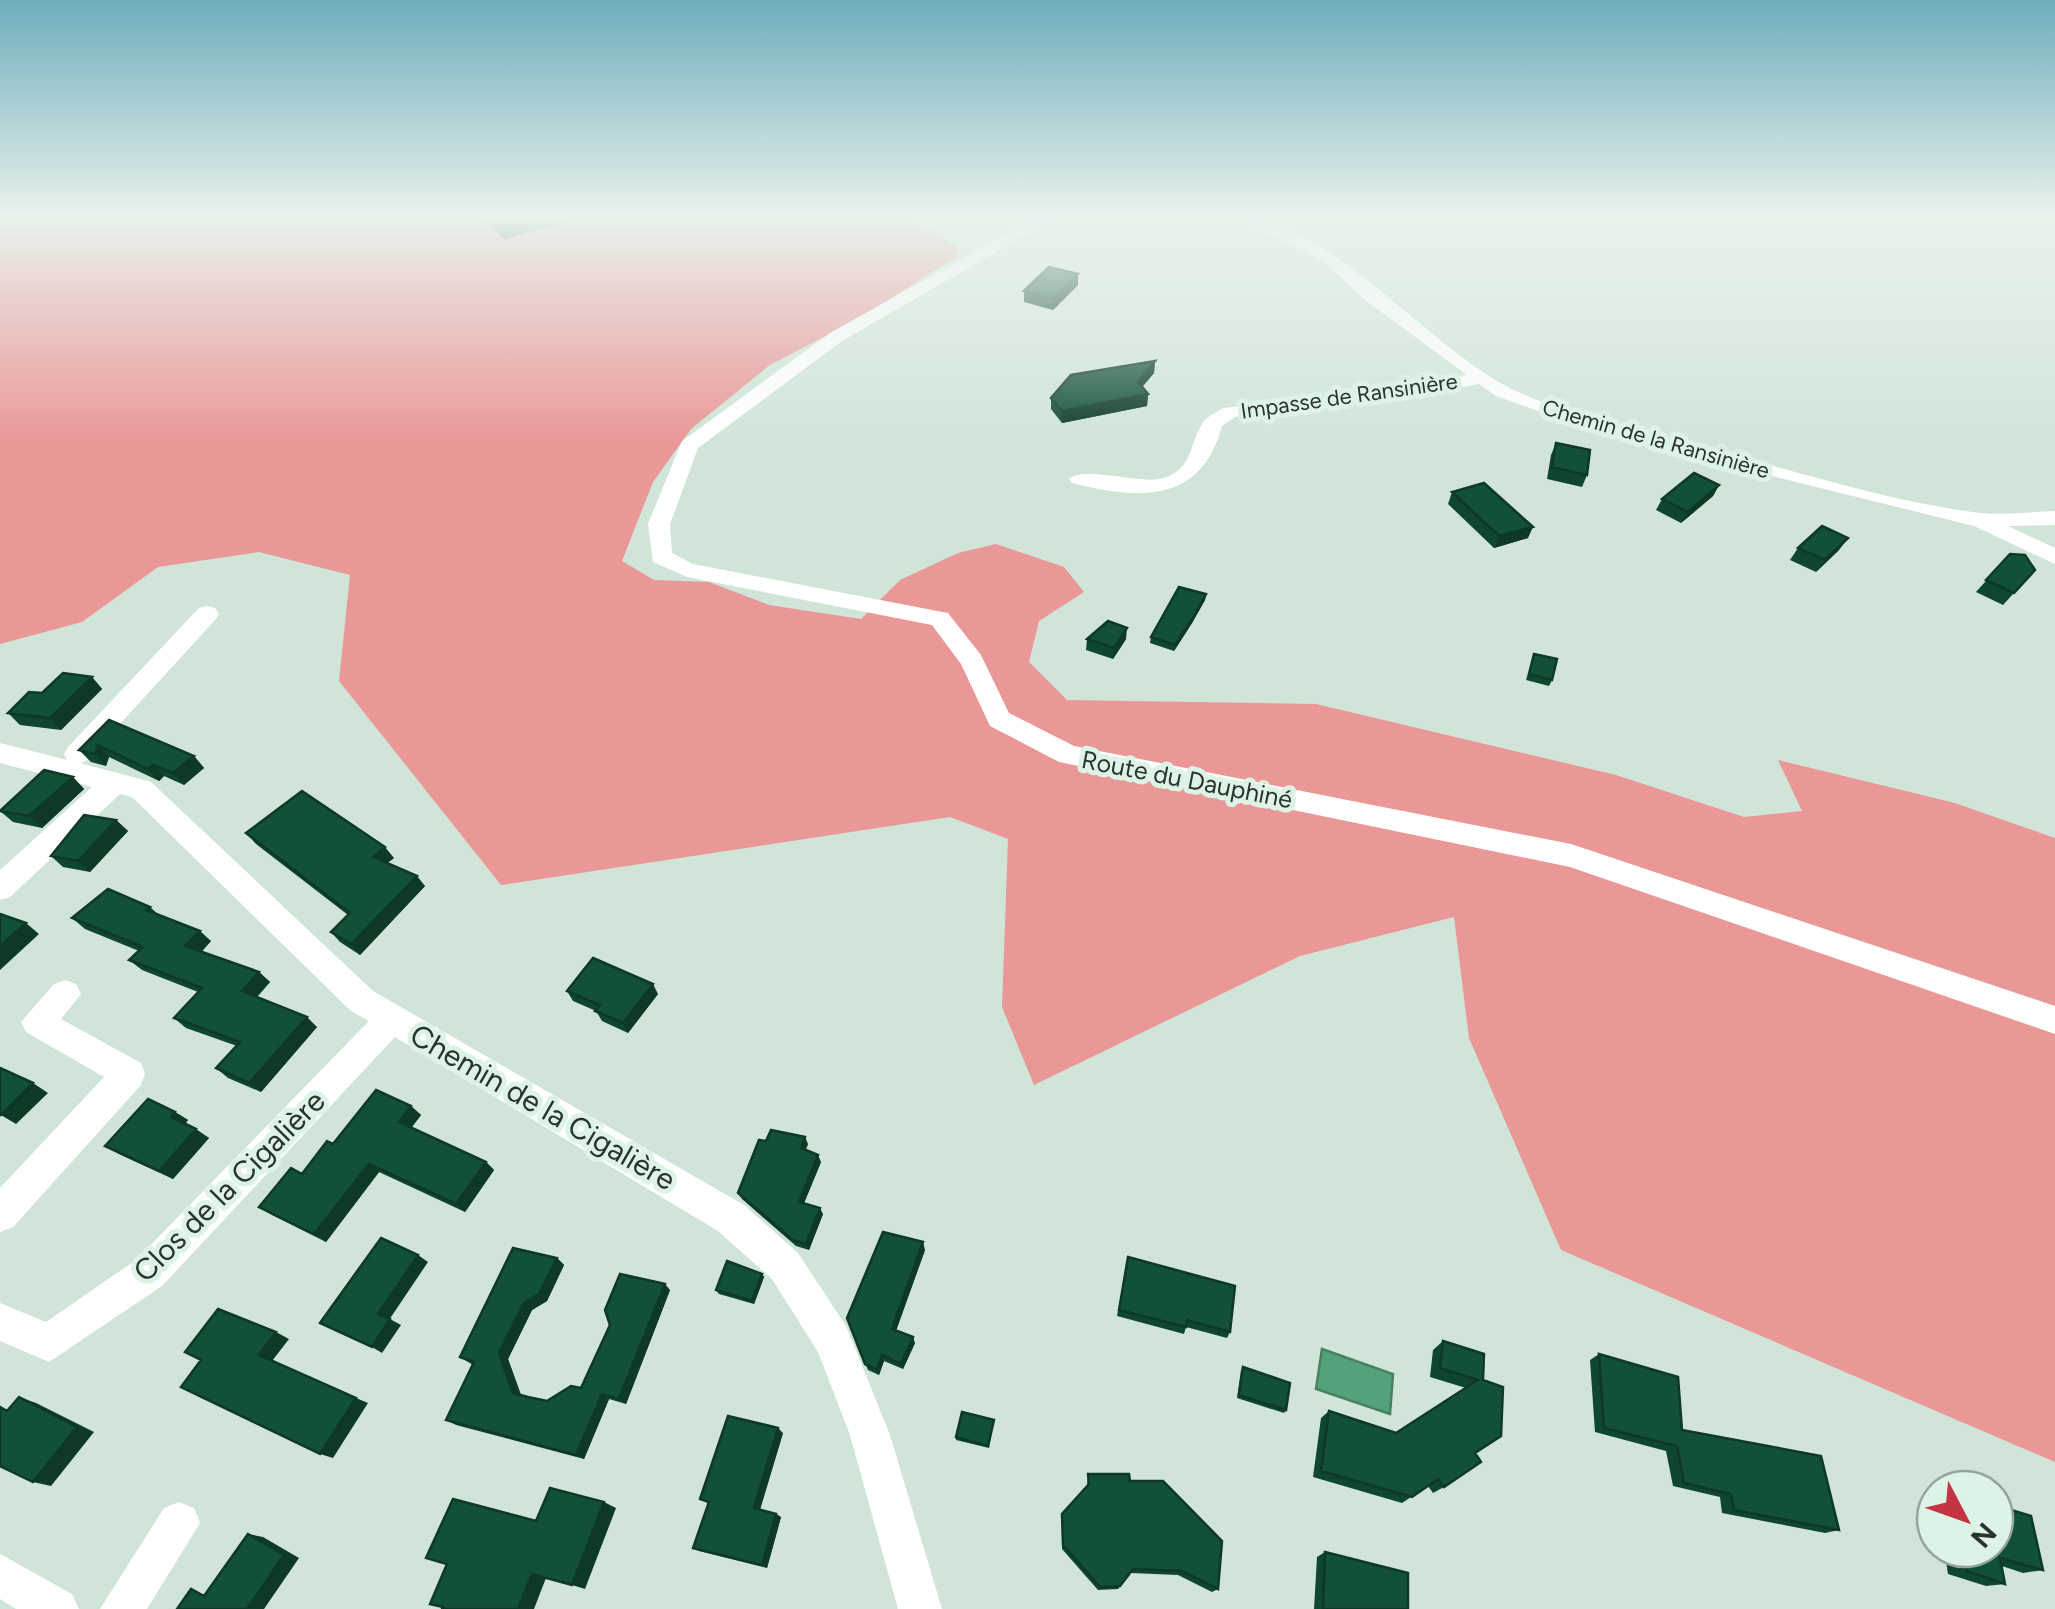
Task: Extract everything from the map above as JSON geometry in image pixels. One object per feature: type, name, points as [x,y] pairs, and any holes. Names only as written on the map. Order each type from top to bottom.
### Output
[{"type":"street","name":"Route du Dauphiné","points":[[912,294],[836,337],[690,446],[659,524],[662,557],[687,570],[940,619],[972,661],[999,719],[1068,755],[1571,856],[2055,1020]]},
{"type":"street","name":"Chemin de la Ransinière","points":[[1370,294],[1480,378],[1555,413],[1844,492],[1976,520],[2055,518]]},
{"type":"street","name":"Impasse de Ransinière","points":[[1079,480],[1148,488],[1176,482],[1197,470],[1209,452],[1214,423],[1230,412],[1381,396],[1480,378]]},
{"type":"street","points":[[1976,520],[2055,557]]},
{"type":"street","points":[[66,766],[207,614]]},
{"type":"street","name":"Chemin de la Cigalière","points":[[0,753],[66,766],[141,789],[362,1001],[732,1218],[785,1266],[832,1340],[870,1435],[920,1609]]},
{"type":"street","points":[[0,888],[116,781]]},
{"type":"street","points":[[0,1214],[129,1074],[37,1022],[65,994]]},
{"type":"street","name":"Clos de la Cigalière","points":[[0,1322],[49,1344],[150,1273],[392,1019]]},
{"type":"street","points":[[122,1609],[179,1523]]},
{"type":"street","points":[[0,1576],[57,1609]]},
{"type":"shaded area","points":[[0,294],[897,294],[770,365],[691,429],[653,482],[622,561],[654,580],[709,582],[769,605],[861,619],[900,580],[958,553],[996,544],[1064,567],[1084,592],[1039,621],[1029,662],[1067,700],[1316,704],[1616,775],[1744,817],[1802,811],[1778,760],[1955,803],[2055,838],[2055,1462],[1561,1250],[1469,1038],[1454,917],[1300,956],[1034,1085],[1002,1007],[1008,839],[950,817],[501,885],[339,681],[350,575],[259,552],[158,567],[82,622],[0,644]]},
{"type":"shaded area","points":[[1322,1349],[1393,1374],[1390,1414],[1316,1389]]},
{"type":"building","points":[[1155,361],[1138,382],[1148,394],[1062,411],[1051,398],[1071,375]]},
{"type":"building","points":[[1556,443],[1590,450],[1587,475],[1552,467]]},
{"type":"building","points":[[1694,473],[1719,485],[1688,512],[1662,499]]},
{"type":"building","points":[[1484,483],[1533,527],[1499,536],[1452,492]]},
{"type":"building","points":[[1822,526],[1848,538],[1825,560],[1798,548]]},
{"type":"building","points":[[2010,554],[2025,555],[2035,570],[2014,593],[1986,580]]},
{"type":"building","points":[[1179,587],[1206,594],[1175,645],[1151,637]]},
{"type":"building","points":[[1108,621],[1127,628],[1114,648],[1087,639]]},
{"type":"building","points":[[1534,654],[1557,659],[1552,680],[1529,674]]},
{"type":"building","points":[[63,673],[92,677],[50,718],[8,713],[29,692],[42,693]]},
{"type":"building","points":[[109,720],[194,756],[173,773],[153,765],[148,769],[98,745],[95,754],[79,750]]},
{"type":"building","points":[[44,770],[73,777],[29,816],[0,811]]},
{"type":"building","points":[[302,791],[385,847],[373,857],[417,876],[351,944],[331,932],[350,913],[246,833]]},
{"type":"building","points":[[84,815],[116,820],[78,861],[51,856]]},
{"type":"building","points":[[108,889],[150,907],[146,910],[200,931],[185,946],[259,972],[242,991],[307,1017],[249,1083],[216,1068],[240,1042],[174,1018],[202,988],[129,960],[143,947],[72,918]]},
{"type":"building","points":[[0,914],[26,923],[0,946]]},
{"type":"building","points":[[593,958],[653,984],[623,1023],[595,1011],[600,1005],[567,991]]},
{"type":"building","points":[[0,1068],[33,1083],[1,1115],[0,1115]]},
{"type":"building","points":[[376,1090],[411,1106],[399,1122],[486,1162],[456,1204],[369,1164],[314,1234],[259,1207],[291,1168],[302,1174],[327,1141],[333,1144]]},
{"type":"building","points":[[148,1099],[175,1112],[171,1117],[196,1129],[159,1171],[105,1146]]},
{"type":"building","points":[[771,1130],[805,1137],[801,1148],[818,1155],[799,1202],[820,1208],[806,1244],[793,1240],[738,1193],[759,1140],[766,1141]]},
{"type":"building","points":[[883,1232],[923,1242],[892,1329],[913,1337],[901,1364],[882,1355],[877,1370],[865,1364],[847,1318]]},
{"type":"building","points":[[381,1238],[418,1255],[378,1314],[390,1319],[372,1347],[320,1323]]},
{"type":"building","points":[[513,1248],[557,1258],[539,1294],[524,1303],[499,1353],[513,1393],[528,1397],[547,1401],[571,1386],[581,1388],[610,1325],[605,1310],[620,1274],[665,1284],[619,1399],[602,1394],[576,1455],[446,1420],[474,1362],[460,1357]]},
{"type":"building","points":[[1128,1257],[1235,1286],[1230,1332],[1187,1320],[1186,1327],[1119,1310]]},
{"type":"building","points":[[727,1261],[762,1274],[752,1301],[716,1290]]},
{"type":"building","points":[[218,1309],[276,1332],[259,1355],[356,1398],[320,1454],[181,1387],[201,1360],[185,1352]]},
{"type":"building","points":[[1443,1341],[1484,1354],[1483,1380],[1503,1387],[1501,1436],[1475,1453],[1481,1462],[1444,1487],[1438,1479],[1412,1497],[1321,1471],[1329,1411],[1396,1433],[1478,1380],[1440,1368]]},
{"type":"building","points":[[1599,1354],[1678,1377],[1682,1430],[1821,1456],[1839,1530],[1734,1510],[1731,1494],[1684,1483],[1677,1446],[1604,1428]]},
{"type":"building","points":[[1243,1367],[1290,1383],[1286,1410],[1239,1395]]},
{"type":"building","points":[[19,1397],[77,1427],[33,1482],[0,1466],[0,1407],[7,1411]]},
{"type":"building","points":[[962,1412],[994,1420],[988,1446],[956,1437]]},
{"type":"building","points":[[728,1416],[778,1428],[754,1508],[776,1514],[762,1565],[693,1548],[709,1502],[700,1499]]},
{"type":"building","points":[[1088,1474],[1129,1474],[1130,1481],[1163,1481],[1222,1541],[1218,1589],[1182,1571],[1133,1569],[1120,1586],[1100,1587],[1063,1545],[1062,1514],[1089,1484]]},
{"type":"building","points":[[550,1488],[604,1502],[572,1585],[532,1574],[518,1609],[442,1609],[430,1604],[447,1564],[426,1558],[453,1499],[536,1521]]},
{"type":"building","points":[[2015,1511],[2031,1516],[2043,1570],[2015,1562]]},
{"type":"building","points":[[248,1534],[284,1555],[247,1609],[177,1609],[191,1589],[204,1596]]},
{"type":"building","points":[[1325,1552],[1408,1573],[1408,1609],[1323,1609]]},
{"type":"building","points":[[2002,1569],[2005,1584],[1967,1571]]}]
